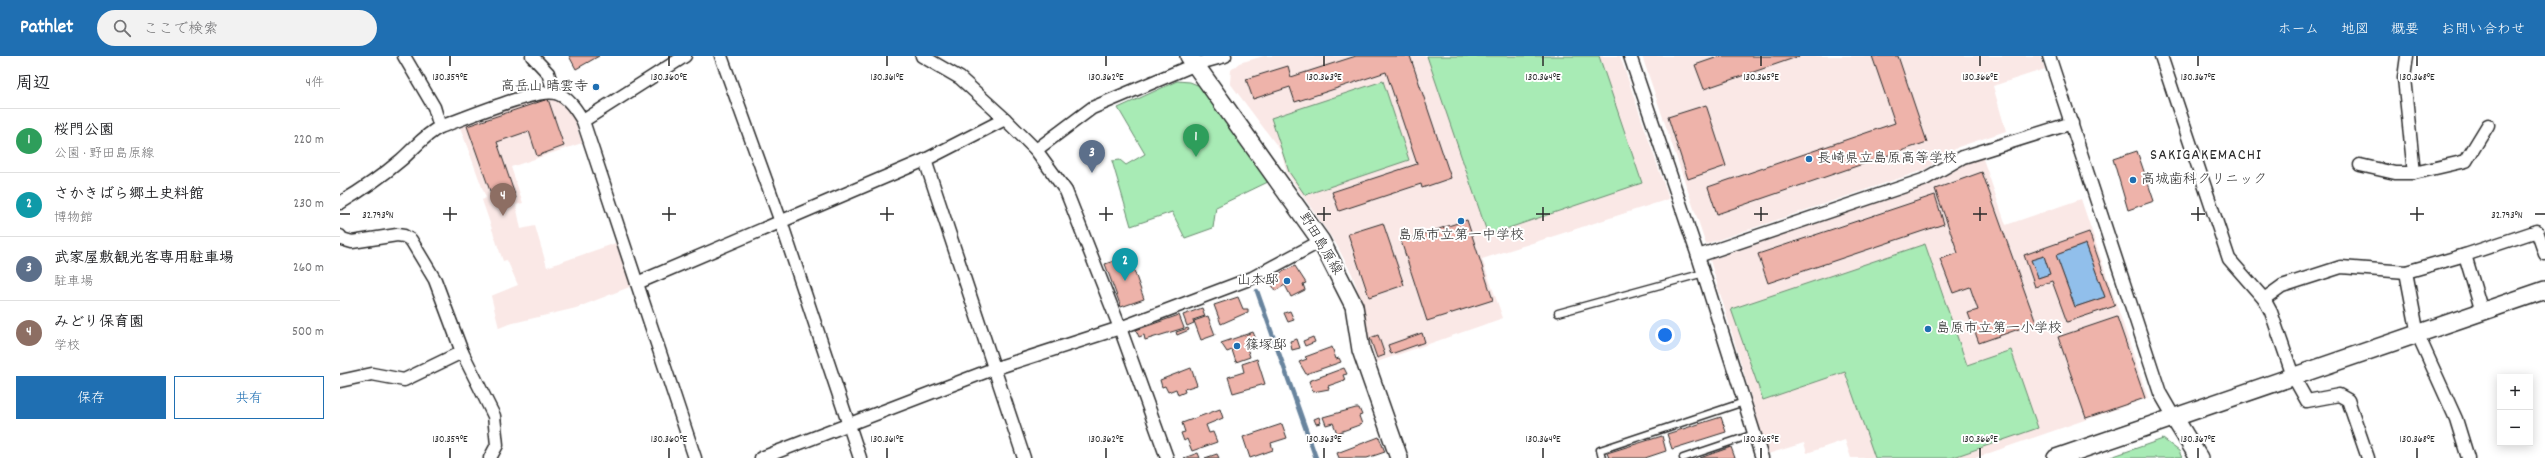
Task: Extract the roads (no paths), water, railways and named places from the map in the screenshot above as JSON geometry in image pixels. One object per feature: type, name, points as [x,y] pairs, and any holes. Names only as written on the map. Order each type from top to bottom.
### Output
[{"type":"street","points":[[404,56],[434,107],[440,127]]},
{"type":"street","points":[[532,56],[548,73],[554,92]]},
{"type":"street","points":[[583,121],[685,56]]},
{"type":"street","points":[[721,56],[781,222],[860,458]]},
{"type":"street","points":[[922,56],[960,78],[1005,119],[1036,150],[1066,191],[1120,328],[1167,458]]},
{"type":"street","points":[[1036,150],[1092,108],[1192,60],[1225,56]]},
{"type":"street","points":[[1630,56],[1704,273],[1762,458]]},
{"type":"street","points":[[2048,56],[2072,123],[2160,392],[2199,458]]},
{"type":"street","points":[[2160,56],[2228,259],[2264,299],[2271,312],[2293,376],[2306,401],[2339,395],[2348,400],[2368,458]]},
{"type":"street","points":[[2407,56],[2404,78],[2414,173]]},
{"type":"street","name":"野田島原線","points":[[1192,60],[1321,241],[1354,306],[1360,350],[1399,458]]},
{"type":"street","points":[[340,203],[368,187],[402,159],[427,134],[440,127],[536,94],[554,92],[564,97],[583,121],[695,458]]},
{"type":"street","points":[[637,283],[925,160],[1005,119]]},
{"type":"street","points":[[1698,256],[1923,180],[1963,157],[2072,123]]},
{"type":"street","points":[[2360,165],[2395,173],[2414,173],[2466,161],[2488,125]]},
{"type":"street","points":[[925,160],[993,369],[1024,458]]},
{"type":"street","points":[[2264,299],[2282,286],[2341,267],[2406,272],[2465,255],[2537,231],[2545,254]]},
{"type":"street","points":[[340,236],[342,239],[352,242],[397,235],[404,236],[411,240],[435,280],[462,352],[494,416],[497,445],[490,458]]},
{"type":"street","points":[[761,458],[849,426],[993,369],[1120,328],[1252,278],[1321,241]]},
{"type":"street","points":[[2465,255],[2482,312]]},
{"type":"street","points":[[2406,272],[2418,335],[2456,419],[2468,458]]},
{"type":"street","points":[[2056,458],[2175,419],[2293,376],[2418,335],[2545,290]]},
{"type":"street","points":[[340,381],[372,374],[404,380],[462,352]]},
{"type":"lane","points":[[1558,313],[1704,273]]},
{"type":"lane","points":[[1602,458],[1600,450],[1744,402]]},
{"type":"lane","points":[[1684,458],[1754,434]]},
{"type":"water","points":[[2086,244],[2105,297],[2075,307],[2056,255]]},
{"type":"water","points":[[2044,256],[2050,274],[2038,278],[2031,260]]},
{"type":"waterway","points":[[1257,291],[1316,458]]},
{"type":"place","name":"高岳山 晴雲寺","points":[[596,87]]},
{"type":"place","name":"桜門公園","points":[[1196,157]]},
{"type":"place","name":"長崎県立島原高等学校","points":[[1809,159]]},
{"type":"place","name":"武家屋敷観光客専用駐車場","points":[[1092,173]]},
{"type":"place","name":"高城歯科クリニック","points":[[2133,180]]},
{"type":"place","name":"みどり保育園","points":[[503,216]]},
{"type":"place","name":"島原市立第一中学校","points":[[1461,221]]},
{"type":"place","name":"さかきばら郷土史料館","points":[[1125,281]]},
{"type":"place","name":"山本邸","points":[[1287,281]]},
{"type":"place","name":"島原市立第一小学校","points":[[1928,329]]},
{"type":"place","name":"篠塚邸","points":[[1237,346]]},
{"type":"district","name":"SAKIGAKEMACHI","points":[[2206,155]]}]
